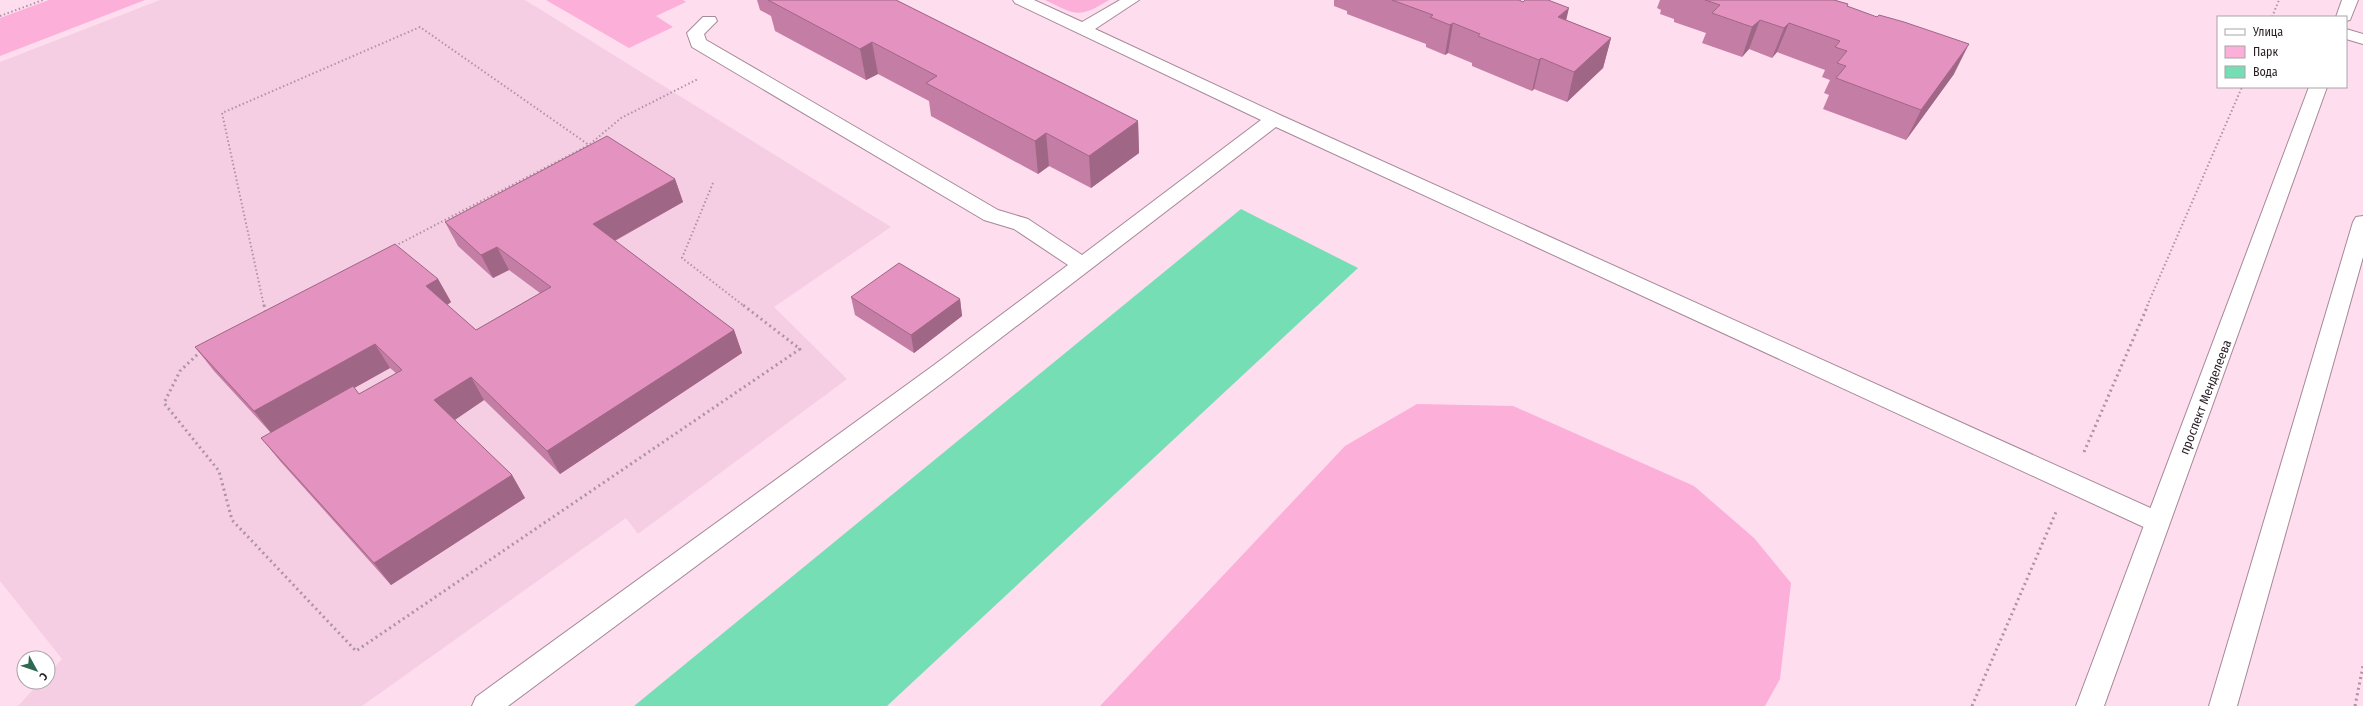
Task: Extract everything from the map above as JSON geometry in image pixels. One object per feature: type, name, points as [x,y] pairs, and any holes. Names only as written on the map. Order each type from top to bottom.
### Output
[{"type":"street","points":[[1021,0],[1274,119],[2157,522]]},
{"type":"street","points":[[1083,29],[1131,0]]},
{"type":"street","points":[[2344,16],[2350,0]]},
{"type":"street","points":[[708,21],[695,33],[698,43],[991,215],[1021,224],[1081,264]]},
{"type":"street","points":[[2347,34],[2363,39]]},
{"type":"street","name":"проспект Менделеева","points":[[2090,706],[2157,522],[2220,357],[2318,88]]},
{"type":"street","points":[[486,706],[936,375],[1274,119]]},
{"type":"street","points":[[2223,706],[2363,222]]},
{"type":"path","points":[[0,16],[43,0]]},
{"type":"path","points":[[2272,16],[2279,0]]},
{"type":"path","points":[[266,314],[222,113],[420,27],[589,144]]},
{"type":"path","points":[[392,248],[589,144],[621,118],[674,93],[729,62]]},
{"type":"path","points":[[2082,456],[2242,88]]},
{"type":"path","points":[[204,348],[180,371],[164,403],[219,472],[232,520],[356,651],[800,349],[682,258],[713,183]]},
{"type":"path","points":[[259,318],[273,310]]},
{"type":"path","points":[[1972,706],[2060,504]]},
{"type":"path","points":[[2355,706],[2363,666]]},
{"type":"shaded area","points":[[160,0],[525,0],[891,227],[774,307],[847,379],[638,534],[626,518],[362,706],[18,706],[33,690],[56,690],[56,665],[62,659],[0,581],[0,62]]},
{"type":"green space","points":[[49,0],[145,0],[0,56],[0,18]]},
{"type":"green space","points":[[546,0],[683,0],[686,2],[656,16],[673,27],[629,48]]},
{"type":"green space","points":[[1045,0],[1109,0],[1090,10],[1077,13],[1071,12]]},
{"type":"green space","points":[[1417,404],[1513,406],[1694,486],[1754,538],[1791,583],[1780,679],[1765,706],[1100,706],[1345,446]]},
{"type":"water","points":[[1241,209],[1358,268],[887,706],[634,706]]},
{"type":"building","points":[[768,0],[896,0],[1138,121],[1089,156],[1046,133],[1035,141],[926,83],[937,76],[872,42],[860,49]]},
{"type":"building","points":[[1392,0],[1519,0],[1523,2],[1525,0],[1548,0],[1569,8],[1558,17],[1611,38],[1574,72],[1541,58],[1539,60],[1478,36],[1480,34],[1453,23],[1450,25],[1430,17],[1433,15]]},
{"type":"building","points":[[1705,0],[1834,0],[1848,4],[1847,6],[1877,17],[1879,15],[1904,22],[1969,44],[1921,110],[1836,78],[1846,66],[1837,63],[1847,51],[1835,47],[1840,41],[1789,23],[1784,28],[1760,20],[1752,27],[1712,13],[1720,5]]},
{"type":"building","points":[[607,136],[675,179],[593,224],[734,330],[547,451],[471,377],[434,400],[512,475],[374,563],[261,438],[353,386],[359,394],[402,370],[375,344],[254,411],[195,347],[395,244],[438,279],[426,286],[476,330],[551,287],[497,247],[481,255],[445,222]]},
{"type":"building","points":[[899,263],[960,299],[911,335],[851,297]]}]
